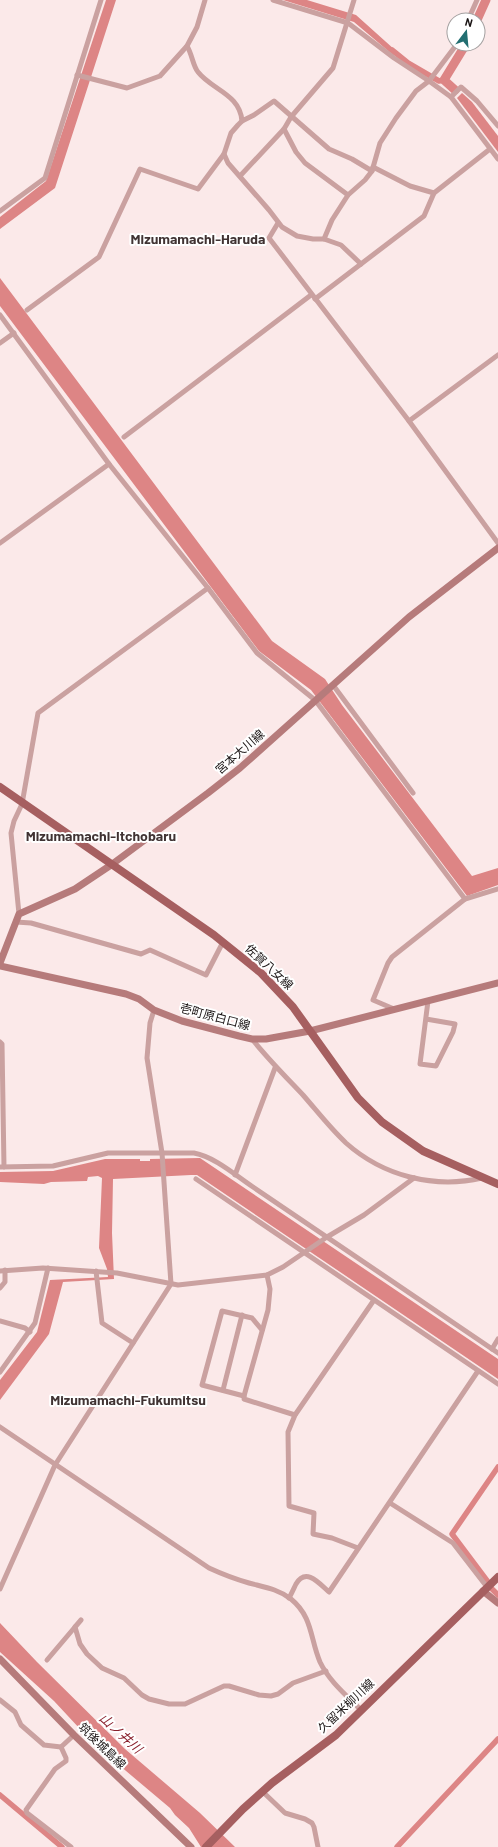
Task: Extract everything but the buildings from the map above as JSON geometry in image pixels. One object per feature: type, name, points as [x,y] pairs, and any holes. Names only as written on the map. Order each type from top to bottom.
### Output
[{"type":"main road","name":"宮本大川線","points":[[18,918],[75,889],[111,865],[208,793],[240,768],[409,617],[498,548]]},
{"type":"main road","name":"佐賀八女線","points":[[0,787],[22,804],[223,942],[260,973],[293,1007],[358,1098],[382,1122],[423,1151],[498,1184]]},
{"type":"main road","points":[[0,963],[18,918]]},
{"type":"main road","name":"壱町原白口線","points":[[0,966],[126,994],[139,999],[154,1010],[182,1021],[252,1039],[266,1039],[310,1030],[395,1010],[498,983]]},
{"type":"main road","name":"久留米柳川線","points":[[206,1847],[272,1783],[336,1735],[498,1577]]},
{"type":"main road","points":[[485,1589],[498,1603]]},
{"type":"main road","name":"筑後城島線","points":[[0,1659],[74,1735],[191,1847]]},
{"type":"street","points":[[0,211],[45,178],[101,0]]},
{"type":"street","points":[[77,75],[127,88],[160,76],[187,46],[197,27],[205,0]]},
{"type":"street","points":[[273,0],[348,22],[394,58],[431,78],[451,97],[498,159]]},
{"type":"street","points":[[240,176],[284,129],[292,117],[333,68],[354,0]]},
{"type":"street","points":[[472,12],[477,0]]},
{"type":"street","points":[[187,46],[192,54],[197,71],[236,103],[241,112],[242,121]]},
{"type":"street","points":[[324,240],[332,220],[348,195],[365,180],[372,169],[380,143],[416,91],[431,78],[451,52]]},
{"type":"street","points":[[451,97],[461,87],[477,101],[498,126]]},
{"type":"street","points":[[27,310],[99,257],[140,169],[198,189],[224,154],[231,133],[242,121],[254,115],[274,101],[329,149],[410,186],[434,193]]},
{"type":"street","points":[[284,129],[296,152],[305,163],[348,195]]},
{"type":"street","points":[[124,438],[424,216],[434,193],[490,149]]},
{"type":"street","points":[[224,154],[228,163],[282,227],[297,236],[324,240],[341,246],[361,264]]},
{"type":"street","points":[[278,223],[269,238],[409,421],[498,543]]},
{"type":"street","points":[[0,315],[108,464],[208,588],[257,653],[316,699],[465,899]]},
{"type":"street","points":[[0,343],[14,333]]},
{"type":"street","points":[[409,421],[498,355]]},
{"type":"street","points":[[0,543],[108,464]]},
{"type":"street","points":[[208,588],[38,713],[22,804],[14,821],[11,833],[18,918],[30,923],[140,954],[150,950],[206,975],[223,942]]},
{"type":"street","points":[[331,687],[413,793]]},
{"type":"street","points":[[395,1010],[373,1000],[388,963],[392,957],[465,899],[498,889]]},
{"type":"street","points":[[426,1019],[455,1024],[453,1032],[436,1066],[420,1064],[428,1001]]},
{"type":"street","points":[[0,1589],[55,1465],[171,1284],[162,1155],[147,1058],[150,1023],[154,1010]]},
{"type":"street","points":[[252,1039],[275,1068],[337,1134],[357,1152],[379,1166],[414,1178],[431,1181],[460,1181],[484,1178]]},
{"type":"street","points":[[0,1042],[2,1044],[2,1167],[53,1166],[108,1153],[162,1155],[201,1154],[235,1175],[498,1353]]},
{"type":"street","points":[[235,1175],[275,1068]]},
{"type":"street","points":[[0,1288],[4,1282],[3,1271],[48,1268],[117,1273],[178,1285],[267,1275],[305,1253],[326,1238],[364,1215],[414,1178]]},
{"type":"street","points":[[196,1179],[498,1384]]},
{"type":"street","points":[[0,1372],[35,1323],[41,1303],[48,1268]]},
{"type":"street","points":[[96,1271],[102,1323],[133,1343]]},
{"type":"street","points":[[244,1396],[270,1295],[267,1275]]},
{"type":"street","points":[[358,1548],[332,1538],[313,1534],[314,1513],[289,1506],[288,1432],[295,1415],[374,1300]]},
{"type":"street","points":[[262,1330],[254,1319],[222,1311],[214,1335],[202,1384],[244,1396],[244,1399],[295,1415]]},
{"type":"street","points":[[223,1390],[242,1315]]},
{"type":"street","points":[[0,1321],[25,1328],[30,1332]]},
{"type":"street","points":[[492,1349],[498,1339]]},
{"type":"street","points":[[289,1598],[296,1584],[303,1576],[306,1575],[313,1578],[328,1592],[390,1503],[478,1371]]},
{"type":"street","points":[[0,1428],[209,1568],[236,1579],[277,1591],[289,1598],[302,1610],[313,1635],[320,1663],[331,1680],[361,1710]]},
{"type":"street","points":[[390,1503],[453,1543],[485,1589]]},
{"type":"street","points":[[46,1660],[81,1620]]},
{"type":"street","points":[[75,1627],[82,1649],[102,1668],[124,1678],[142,1695],[149,1699],[169,1704],[185,1704],[224,1686],[229,1686],[258,1695],[271,1696],[278,1694],[293,1683],[326,1671]]},
{"type":"street","points":[[0,1700],[15,1712],[21,1725],[44,1745],[50,1747],[60,1747],[74,1735]]},
{"type":"street","points":[[60,1747],[66,1761],[55,1769],[26,1810],[27,1814],[71,1847]]},
{"type":"street","points":[[263,1792],[284,1813],[305,1819],[312,1823],[318,1847]]},
{"type":"shaded area","points":[[106,0],[116,0],[55,188],[0,229],[0,217],[46,181]]},
{"type":"shaded area","points":[[283,0],[307,0],[356,15],[398,54],[393,55],[354,22]]},
{"type":"shaded area","points":[[462,93],[472,102],[498,136],[498,152],[457,98]]},
{"type":"shaded area","points":[[0,278],[272,641],[325,679],[342,705],[472,876],[498,868],[498,885],[467,896],[311,690],[259,651],[0,306]]},
{"type":"shaded area","points":[[200,1158],[498,1359],[498,1379],[197,1175],[191,1175],[113,1179],[112,1233],[114,1279],[63,1282],[49,1334],[0,1400],[0,1380],[37,1332],[50,1280],[108,1277],[107,1269],[99,1248],[102,1178],[98,1176],[88,1177],[87,1181],[51,1182],[44,1184],[0,1182],[0,1172],[53,1171],[105,1159],[140,1159],[140,1161],[150,1161],[150,1159]]},
{"type":"shaded area","points":[[0,1623],[37,1662],[125,1749],[200,1813],[235,1847],[201,1847],[189,1828],[170,1808],[94,1744],[54,1701],[0,1652]]},
{"type":"waterway","points":[[481,12],[486,0]]},
{"type":"waterway","points":[[392,50],[408,63],[439,81],[444,80]]},
{"type":"waterway","points":[[455,90],[444,80],[461,52]]},
{"type":"waterway","points":[[488,1582],[452,1534],[498,1467]]},
{"type":"waterway","points":[[491,1588],[498,1595]]},
{"type":"waterway","points":[[397,1847],[498,1739]]},
{"type":"waterway","points":[[0,1795],[62,1847]]},
{"type":"district","name":"Mizumamachi-Haruda","points":[[198,239]]},
{"type":"district","name":"Mizumamachi-Itchobaru","points":[[101,836]]},
{"type":"district","name":"Mizumamachi-Fukumitsu","points":[[128,1400]]},
{"type":"water label","name":"山ノ井川","points":[[121,1733]]}]
